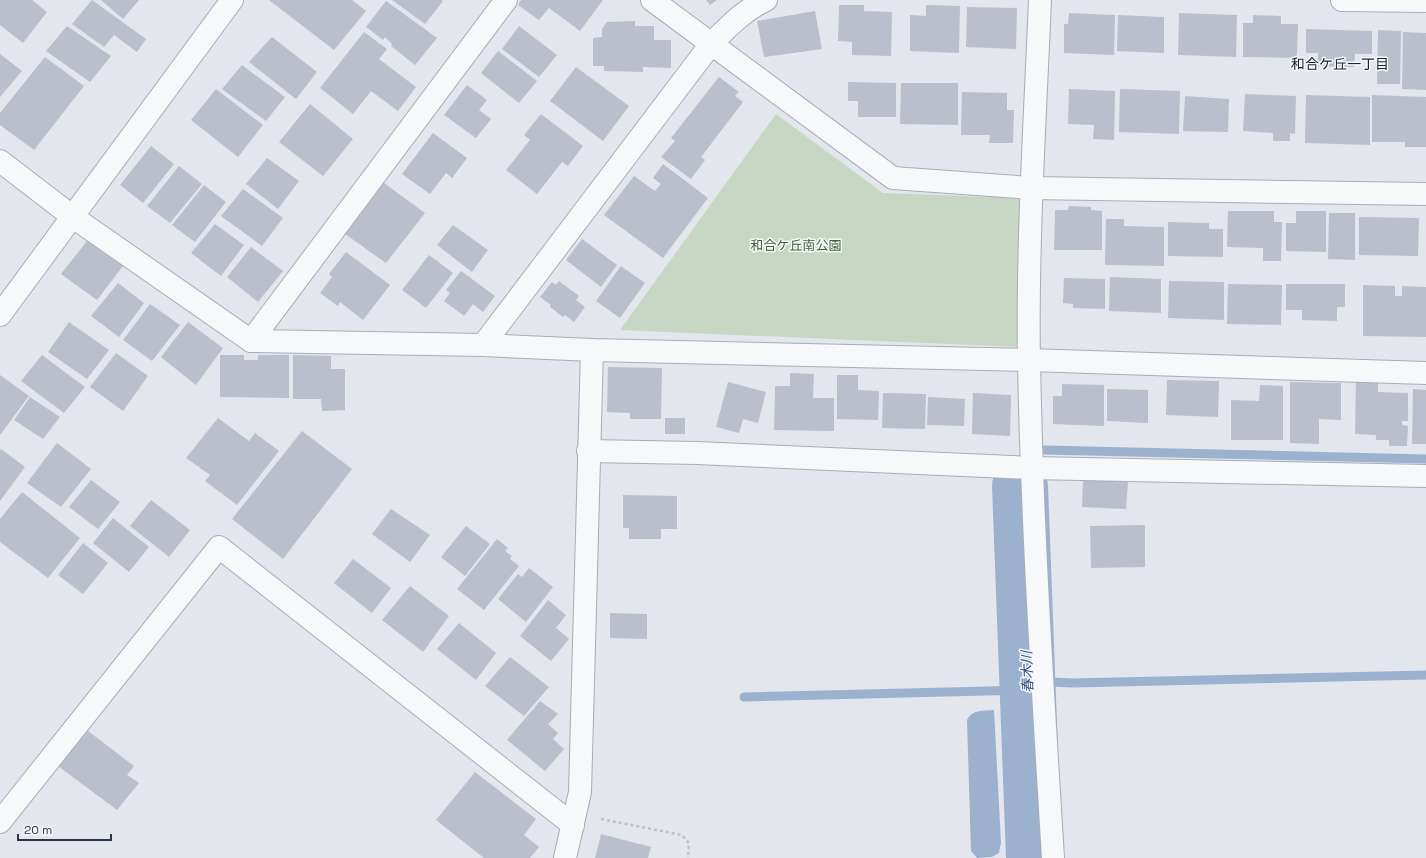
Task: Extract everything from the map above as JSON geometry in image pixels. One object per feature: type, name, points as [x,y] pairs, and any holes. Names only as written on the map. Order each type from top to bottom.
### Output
[{"type":"street","points":[[0,315],[232,0]]},
{"type":"street","points":[[251,341],[506,0]]},
{"type":"street","points":[[652,0],[893,178],[1032,188],[1426,194]]},
{"type":"street","points":[[482,345],[711,44],[739,17],[753,6],[766,0]]},
{"type":"street","points":[[1040,0],[1032,188],[1029,360],[1032,468],[1053,858]]},
{"type":"street","points":[[1342,0],[1426,2]]},
{"type":"street","points":[[0,161],[73,217],[251,341],[482,345],[592,350],[1029,360],[1426,373]]},
{"type":"street","points":[[565,858],[580,792],[588,451],[592,350]]},
{"type":"street","points":[[588,451],[697,453],[1032,468],[1426,476]]},
{"type":"street","points":[[0,822],[219,547],[574,819]]},
{"type":"path","points":[[574,819],[682,835],[689,842],[688,858]]},
{"type":"green space","name":"和合ケ丘南公園","points":[[776,114],[883,193],[1020,198],[1019,347],[620,330]]},
{"type":"water","points":[[994,710],[1001,843],[999,853],[992,857],[977,858],[971,851],[967,720],[969,716],[975,712]]},
{"type":"building","points":[[0,0],[32,0],[47,12],[23,43],[0,25]]},
{"type":"building","points":[[92,0],[146,39],[137,52],[114,35],[104,47],[72,24]]},
{"type":"building","points":[[101,0],[139,0],[123,19]]},
{"type":"building","points":[[269,0],[352,0],[366,11],[334,50]]},
{"type":"building","points":[[392,0],[441,0],[443,1],[425,24]]},
{"type":"building","points":[[521,0],[603,0],[580,31],[549,8],[539,20],[518,5]]},
{"type":"building","points":[[706,0],[717,0],[710,5]]},
{"type":"building","points":[[386,1],[437,38],[415,65],[391,46],[392,44],[385,37],[383,40],[366,27]]},
{"type":"building","points":[[839,5],[864,5],[864,11],[892,12],[891,56],[852,55],[852,42],[838,41]]},
{"type":"building","points":[[926,5],[960,6],[959,53],[910,51],[910,15],[926,16]]},
{"type":"building","points":[[967,7],[1017,8],[1016,49],[966,47]]},
{"type":"building","points":[[815,11],[822,49],[764,57],[757,21]]},
{"type":"building","points":[[1069,13],[1115,15],[1114,55],[1064,53],[1064,24],[1068,24]]},
{"type":"building","points":[[1179,13],[1237,15],[1236,57],[1178,55]]},
{"type":"building","points":[[1118,15],[1164,17],[1164,53],[1117,51]]},
{"type":"building","points":[[1253,15],[1281,16],[1281,24],[1298,24],[1297,58],[1243,57],[1243,23],[1253,23]]},
{"type":"building","points":[[635,21],[635,26],[654,26],[654,40],[671,40],[671,68],[643,67],[643,72],[604,71],[604,66],[593,66],[593,38],[602,37],[602,29],[607,22]]},
{"type":"building","points":[[67,26],[111,56],[90,82],[46,51]]},
{"type":"building","points":[[519,26],[557,55],[539,77],[502,49]]},
{"type":"building","points":[[1306,29],[1372,31],[1372,54],[1355,54],[1354,67],[1318,66],[1318,53],[1306,53]]},
{"type":"building","points":[[1378,30],[1401,31],[1400,84],[1377,84]]},
{"type":"building","points":[[364,32],[387,49],[379,59],[416,87],[398,111],[371,91],[353,114],[320,88]]},
{"type":"building","points":[[1403,32],[1426,33],[1426,90],[1402,89]]},
{"type":"building","points":[[272,37],[317,72],[296,99],[249,62]]},
{"type":"building","points":[[498,51],[537,81],[519,103],[481,73]]},
{"type":"building","points":[[0,54],[22,71],[0,97]]},
{"type":"building","points":[[45,57],[84,86],[34,150],[0,125],[0,113]]},
{"type":"building","points":[[242,65],[285,97],[266,121],[222,89]]},
{"type":"building","points":[[576,67],[629,106],[603,141],[550,101]]},
{"type":"building","points":[[719,77],[739,92],[735,96],[743,102],[701,157],[705,160],[691,179],[661,157],[675,141],[671,138]]},
{"type":"building","points":[[848,82],[896,83],[896,117],[858,117],[858,101],[848,101]]},
{"type":"building","points":[[901,83],[958,83],[958,125],[900,124]]},
{"type":"building","points":[[467,85],[487,100],[479,110],[491,119],[476,138],[444,115]]},
{"type":"building","points":[[216,89],[263,125],[238,157],[191,120]]},
{"type":"building","points":[[1069,89],[1115,91],[1114,140],[1093,139],[1094,125],[1068,124]]},
{"type":"building","points":[[1120,89],[1180,91],[1179,134],[1119,132]]},
{"type":"building","points":[[962,92],[1007,93],[1007,110],[1014,110],[1013,143],[989,143],[990,135],[961,135]]},
{"type":"building","points":[[1245,94],[1296,96],[1295,134],[1290,133],[1290,141],[1273,141],[1273,133],[1243,131]]},
{"type":"building","points":[[1306,95],[1370,97],[1370,145],[1305,143]]},
{"type":"building","points":[[1372,95],[1426,97],[1426,147],[1405,147],[1405,142],[1372,142]]},
{"type":"building","points":[[1185,96],[1229,99],[1228,132],[1183,131]]},
{"type":"building","points":[[310,104],[353,139],[323,176],[279,142]]},
{"type":"building","points":[[541,114],[583,146],[568,166],[562,162],[537,194],[506,170],[530,140],[524,135]]},
{"type":"building","points":[[433,133],[467,158],[452,178],[446,173],[430,194],[402,174]]},
{"type":"building","points":[[151,146],[174,164],[143,203],[120,185]]},
{"type":"building","points":[[267,158],[299,181],[278,209],[246,184]]},
{"type":"building","points":[[663,164],[708,198],[663,258],[604,215],[634,176],[655,191],[661,184],[653,178]]},
{"type":"building","points":[[179,166],[202,184],[170,223],[147,206]]},
{"type":"building","points":[[384,183],[425,213],[386,263],[345,234]]},
{"type":"building","points":[[204,185],[226,202],[195,242],[172,225]]},
{"type":"building","points":[[243,189],[283,218],[262,246],[221,216]]},
{"type":"building","points":[[1069,206],[1091,207],[1091,210],[1102,211],[1102,250],[1054,250],[1055,210],[1068,210]]},
{"type":"building","points":[[1228,211],[1274,211],[1274,222],[1282,222],[1281,261],[1263,261],[1263,248],[1227,247]]},
{"type":"building","points":[[1296,211],[1326,211],[1326,252],[1286,251],[1286,223],[1296,223]]},
{"type":"building","points":[[1329,213],[1355,213],[1355,260],[1328,259]]},
{"type":"building","points":[[1359,217],[1419,218],[1418,256],[1359,255]]},
{"type":"building","points":[[1106,219],[1124,219],[1124,226],[1164,227],[1164,266],[1105,265]]},
{"type":"building","points":[[1168,222],[1209,223],[1209,229],[1223,229],[1223,257],[1168,256]]},
{"type":"building","points":[[215,224],[244,245],[221,276],[191,253]]},
{"type":"building","points":[[453,225],[488,250],[472,272],[437,245]]},
{"type":"building","points":[[582,239],[617,265],[601,287],[566,260]]},
{"type":"building","points":[[87,241],[123,266],[97,300],[61,274]]},
{"type":"building","points":[[251,247],[283,271],[258,302],[227,277]]},
{"type":"building","points":[[346,252],[390,285],[363,320],[340,302],[338,306],[320,293],[332,277],[329,274]]},
{"type":"building","points":[[429,255],[453,273],[426,308],[402,290]]},
{"type":"building","points":[[621,266],[645,283],[620,318],[596,301]]},
{"type":"building","points":[[461,271],[495,296],[483,312],[473,304],[464,316],[444,301],[450,293],[446,290]]},
{"type":"building","points":[[1110,277],[1161,279],[1161,313],[1109,311]]},
{"type":"building","points":[[1064,278],[1105,279],[1105,309],[1073,308],[1073,304],[1063,303]]},
{"type":"building","points":[[559,281],[579,296],[576,300],[585,307],[574,322],[565,315],[563,317],[540,297],[552,282],[556,285]]},
{"type":"building","points":[[1169,281],[1224,282],[1224,320],[1168,318]]},
{"type":"building","points":[[118,283],[144,303],[119,337],[91,316]]},
{"type":"building","points":[[1228,284],[1282,285],[1281,325],[1227,324]]},
{"type":"building","points":[[1286,284],[1345,284],[1345,307],[1337,307],[1337,321],[1302,320],[1302,310],[1286,310]]},
{"type":"building","points":[[1363,285],[1395,286],[1395,296],[1402,296],[1402,286],[1426,287],[1426,337],[1363,336]]},
{"type":"building","points":[[150,304],[180,325],[152,361],[123,340]]},
{"type":"building","points":[[69,322],[109,350],[87,379],[48,352]]},
{"type":"building","points":[[188,322],[223,348],[196,385],[161,357]]},
{"type":"building","points":[[116,353],[148,376],[123,411],[90,387]]},
{"type":"building","points":[[42,355],[85,387],[64,413],[21,381]]},
{"type":"building","points":[[220,355],[244,355],[244,360],[258,360],[258,355],[289,355],[289,398],[220,397]]},
{"type":"building","points":[[293,355],[331,356],[331,369],[345,369],[345,410],[322,411],[321,399],[293,399]]},
{"type":"building","points":[[608,367],[662,368],[661,419],[630,419],[630,413],[607,412]]},
{"type":"building","points":[[790,373],[814,374],[813,398],[834,398],[834,431],[774,430],[775,386],[790,386]]},
{"type":"building","points":[[0,375],[29,396],[0,435]]},
{"type":"building","points":[[837,375],[858,375],[858,390],[879,391],[878,420],[837,419]]},
{"type":"building","points":[[1167,380],[1219,381],[1218,417],[1166,415]]},
{"type":"building","points":[[1356,381],[1378,381],[1378,392],[1408,393],[1408,421],[1402,421],[1402,425],[1408,426],[1407,446],[1389,446],[1389,440],[1376,440],[1376,435],[1355,434]]},
{"type":"building","points":[[728,382],[766,392],[758,423],[743,419],[739,433],[716,427]]},
{"type":"building","points":[[1290,382],[1341,383],[1341,420],[1319,419],[1319,444],[1290,443]]},
{"type":"building","points":[[1062,384],[1104,385],[1104,426],[1053,424],[1053,396],[1062,396]]},
{"type":"building","points":[[1260,385],[1283,386],[1283,440],[1231,440],[1231,400],[1259,401]]},
{"type":"building","points":[[1107,389],[1148,390],[1148,423],[1107,421]]},
{"type":"building","points":[[1413,389],[1426,390],[1426,444],[1412,444]]},
{"type":"building","points":[[883,393],[926,394],[925,429],[882,428]]},
{"type":"building","points":[[973,393],[1011,395],[1010,436],[972,434]]},
{"type":"building","points":[[30,397],[60,417],[43,439],[14,420]]},
{"type":"building","points":[[928,397],[965,399],[964,426],[927,425]]},
{"type":"building","points":[[218,418],[249,441],[255,433],[279,451],[237,505],[205,481],[210,475],[186,458]]},
{"type":"building","points":[[665,418],[685,418],[685,434],[665,434]]},
{"type":"building","points":[[302,431],[352,469],[283,559],[232,519]]},
{"type":"building","points":[[57,443],[91,469],[61,507],[27,483]]},
{"type":"building","points":[[1,449],[25,467],[0,501],[0,450]]},
{"type":"building","points":[[1083,479],[1128,482],[1126,509],[1082,507]]},
{"type":"building","points":[[91,480],[120,502],[98,529],[69,507]]},
{"type":"building","points":[[22,492],[80,538],[48,578],[0,542],[0,519]]},
{"type":"building","points":[[623,495],[677,496],[677,529],[661,529],[661,539],[629,539],[629,528],[623,528]]},
{"type":"building","points":[[151,500],[190,530],[169,557],[130,526]]},
{"type":"building","points":[[391,509],[430,535],[410,562],[372,534]]},
{"type":"building","points":[[113,518],[149,547],[129,572],[93,543]]},
{"type":"building","points":[[1145,525],[1145,567],[1091,568],[1090,526]]},
{"type":"building","points":[[466,526],[490,544],[465,576],[441,557]]},
{"type":"building","points":[[497,539],[508,548],[505,551],[512,556],[510,559],[519,566],[484,610],[457,589]]},
{"type":"building","points":[[83,543],[108,563],[83,594],[58,575]]},
{"type":"building","points":[[353,559],[391,588],[372,613],[334,583]]},
{"type":"building","points":[[529,568],[553,587],[526,622],[498,599],[518,574],[522,577]]},
{"type":"building","points":[[410,586],[449,616],[423,652],[382,620]]},
{"type":"building","points":[[548,600],[566,615],[556,628],[569,639],[551,661],[520,636]]},
{"type":"building","points":[[610,613],[647,614],[647,639],[610,638]]},
{"type":"building","points":[[459,623],[496,653],[476,680],[437,649]]},
{"type":"building","points":[[510,657],[549,687],[524,716],[485,686]]},
{"type":"building","points":[[540,701],[558,714],[548,724],[558,733],[553,739],[564,749],[545,771],[507,740]]},
{"type":"building","points":[[88,731],[134,766],[127,775],[139,783],[117,810],[58,766]]},
{"type":"building","points":[[475,772],[536,819],[524,835],[539,847],[530,858],[484,858],[436,820]]},
{"type":"building","points":[[601,834],[651,847],[648,858],[595,858]]},
{"type":"waterway","points":[[1045,450],[1426,459]]},
{"type":"waterway","name":"春木川","points":[[1020,486],[1034,858]]},
{"type":"waterway","points":[[1027,681],[1072,683],[1426,675]]},
{"type":"waterway","points":[[744,697],[1027,690]]},
{"type":"district","name":"和合ケ丘一丁目","points":[[1340,64]]}]
